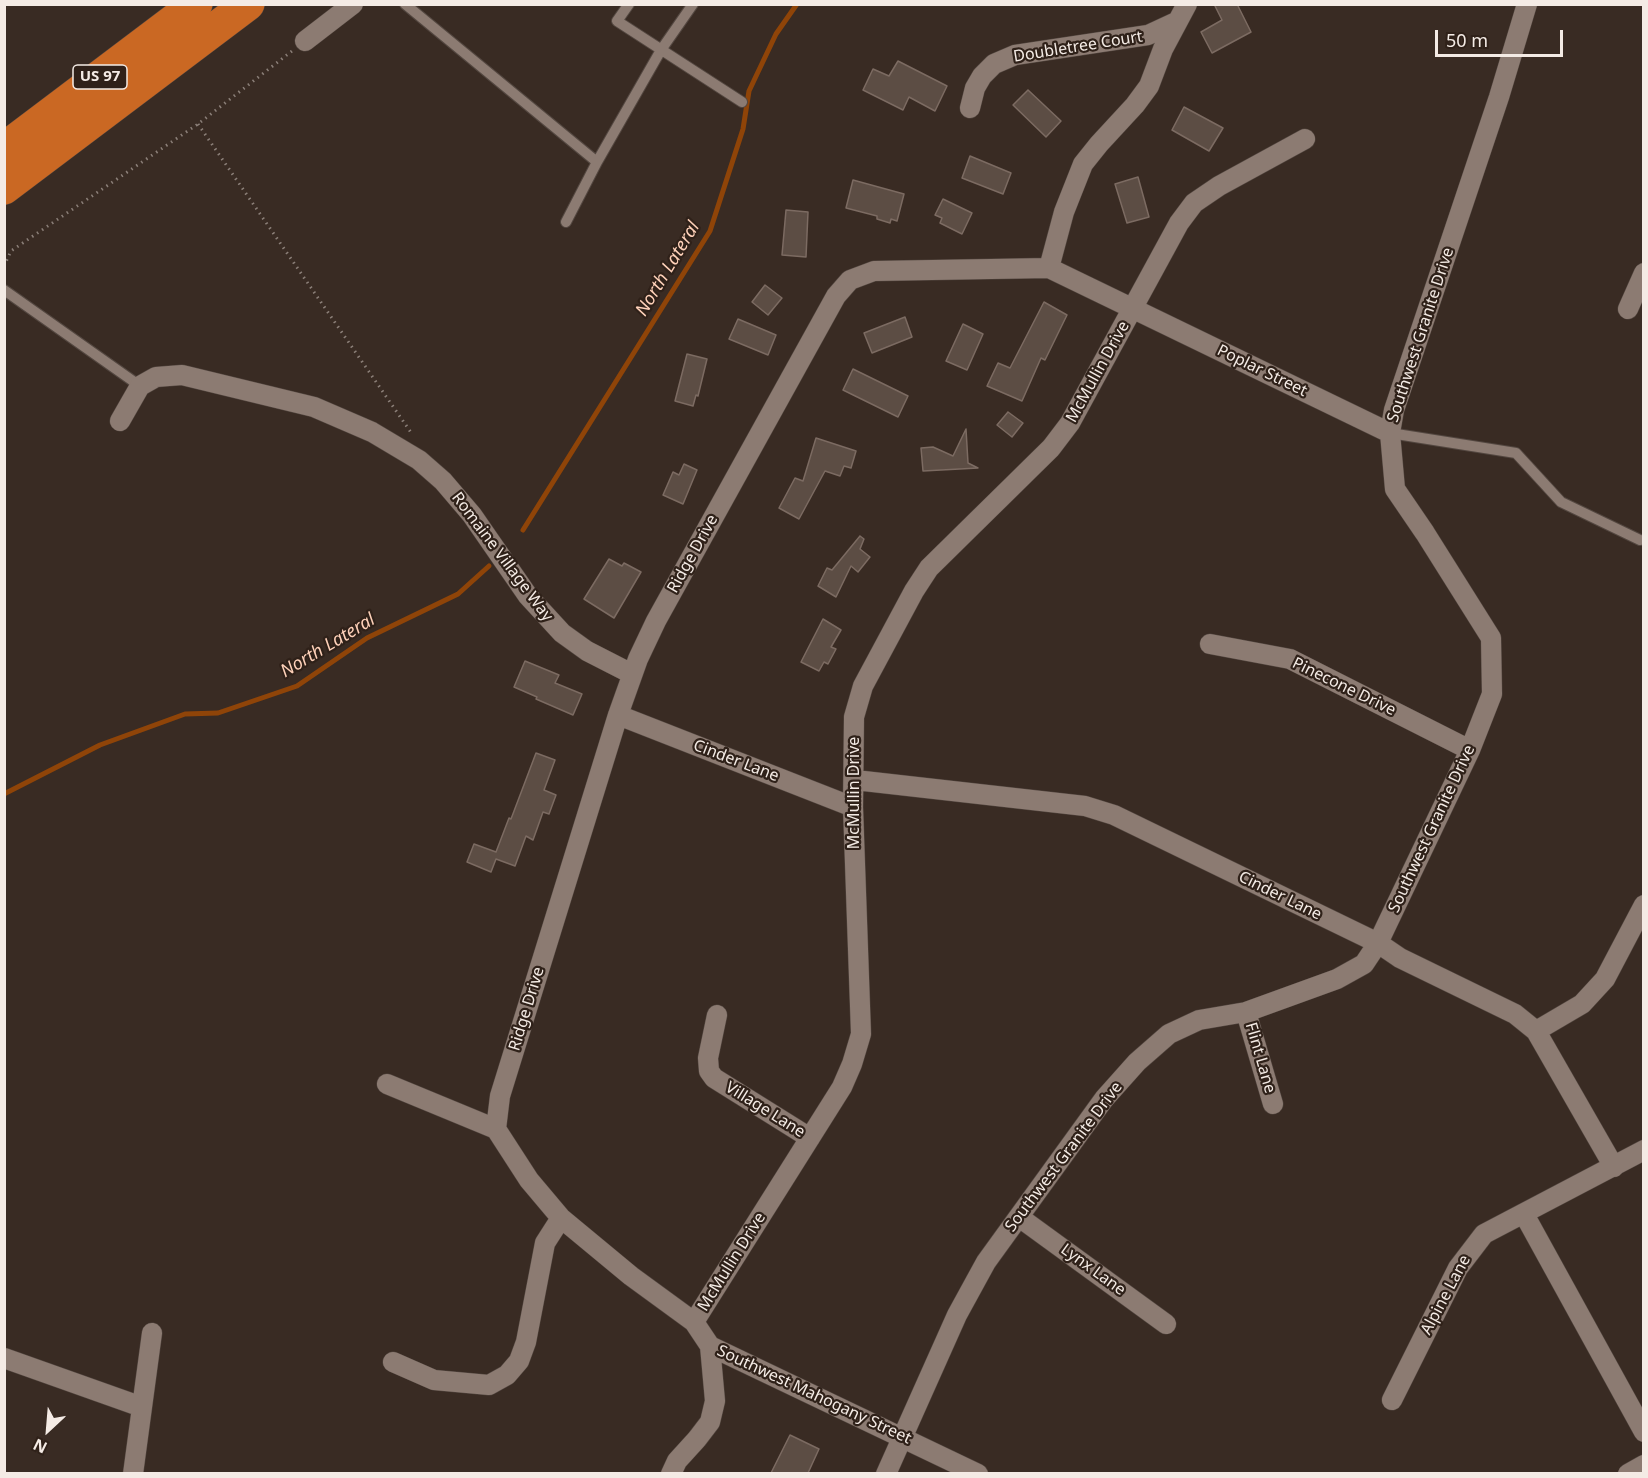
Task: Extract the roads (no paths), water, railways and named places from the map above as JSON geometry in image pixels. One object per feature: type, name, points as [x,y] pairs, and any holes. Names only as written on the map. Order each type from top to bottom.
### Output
[{"type":"highway","name":"US 97","points":[[4,149],[196,4]]},
{"type":"highway","name":"US 97","points":[[4,188],[248,4]]},
{"type":"highway","points":[[4,207],[36,179],[95,119]]},
{"type":"street","points":[[305,41],[353,4]]},
{"type":"street","points":[[1049,268],[1064,212],[1083,165],[1149,86],[1176,22],[1187,4]]},
{"type":"street","name":"Southwest Granite Drive","points":[[886,1473],[971,1287],[986,1262],[1104,1099],[1137,1062],[1169,1034],[1199,1020],[1246,1012],[1337,979],[1364,964],[1378,943],[1470,750],[1492,694],[1491,638],[1395,489],[1390,434],[1394,410],[1499,97],[1527,4]]},
{"type":"street","name":"Doubletree Court","points":[[970,108],[975,88],[982,75],[994,64],[1015,55],[1148,35],[1176,22]]},
{"type":"street","name":"McMullin Drive","points":[[694,1322],[842,1088],[861,1034],[853,807],[854,717],[863,687],[914,591],[929,568],[1051,448],[1071,423],[1179,223],[1194,203],[1219,186],[1305,139]]},
{"type":"street","name":"Ridge Drive","points":[[496,1129],[500,1096],[632,674],[656,621],[836,296],[850,280],[874,271],[1049,268],[1133,309]]},
{"type":"street","points":[[1628,309],[1644,273]]},
{"type":"street","name":"Poplar Street","points":[[1133,309],[1390,434]]},
{"type":"street","name":"Romaine Village Way","points":[[140,386],[156,377],[182,375],[314,407],[372,432],[419,460],[443,481],[472,515],[528,596],[562,633],[587,651],[632,674]]},
{"type":"street","points":[[120,421],[140,386]]},
{"type":"street","name":"Pinecone Drive","points":[[1210,644],[1290,659],[1470,750]]},
{"type":"street","name":"Cinder Lane","points":[[618,715],[853,807]]},
{"type":"street","name":"Cinder Lane","points":[[855,780],[1085,806],[1114,815],[1378,943],[1400,958],[1515,1014],[1536,1031],[1614,1167]]},
{"type":"street","points":[[1536,1031],[1582,1004],[1605,979],[1644,904]]},
{"type":"street","name":"Flint Lane","points":[[1246,1012],[1273,1104]]},
{"type":"street","name":"Village Lane","points":[[717,1015],[708,1058],[709,1071],[714,1078],[810,1138]]},
{"type":"street","points":[[387,1084],[496,1129]]},
{"type":"street","name":"Southwest Mahogany Street","points":[[496,1129],[528,1180],[561,1218],[631,1276],[694,1322],[710,1346],[978,1473]]},
{"type":"street","name":"Alpine Lane","points":[[1392,1400],[1458,1268],[1484,1234],[1644,1150]]},
{"type":"street","points":[[1524,1214],[1644,1432]]},
{"type":"street","name":"Lynx Lane","points":[[1019,1217],[1166,1324]]},
{"type":"street","points":[[393,1362],[434,1380],[489,1385],[507,1375],[519,1361],[526,1342],[545,1244],[561,1218]]},
{"type":"street","points":[[133,1473],[152,1333]]},
{"type":"street","points":[[671,1473],[677,1461],[710,1422],[715,1401],[710,1346]]},
{"type":"street","points":[[4,1358],[142,1407]]},
{"type":"street","points":[[1628,1473],[1644,1465]]},
{"type":"lane","points":[[405,4],[597,162]]},
{"type":"lane","points":[[629,4],[617,21],[742,102]]},
{"type":"lane","points":[[566,222],[597,162],[661,51],[693,4]]},
{"type":"lane","points":[[4,290],[140,386]]},
{"type":"lane","points":[[1390,434],[1516,453],[1561,502],[1640,540]]},
{"type":"waterway","name":"North Lateral","points":[[523,530],[710,231],[743,129],[749,91],[776,34],[797,4]]},
{"type":"waterway","name":"North Lateral","points":[[4,794],[100,745],[185,714],[218,713],[297,686],[367,638],[458,594],[489,566]]}]
